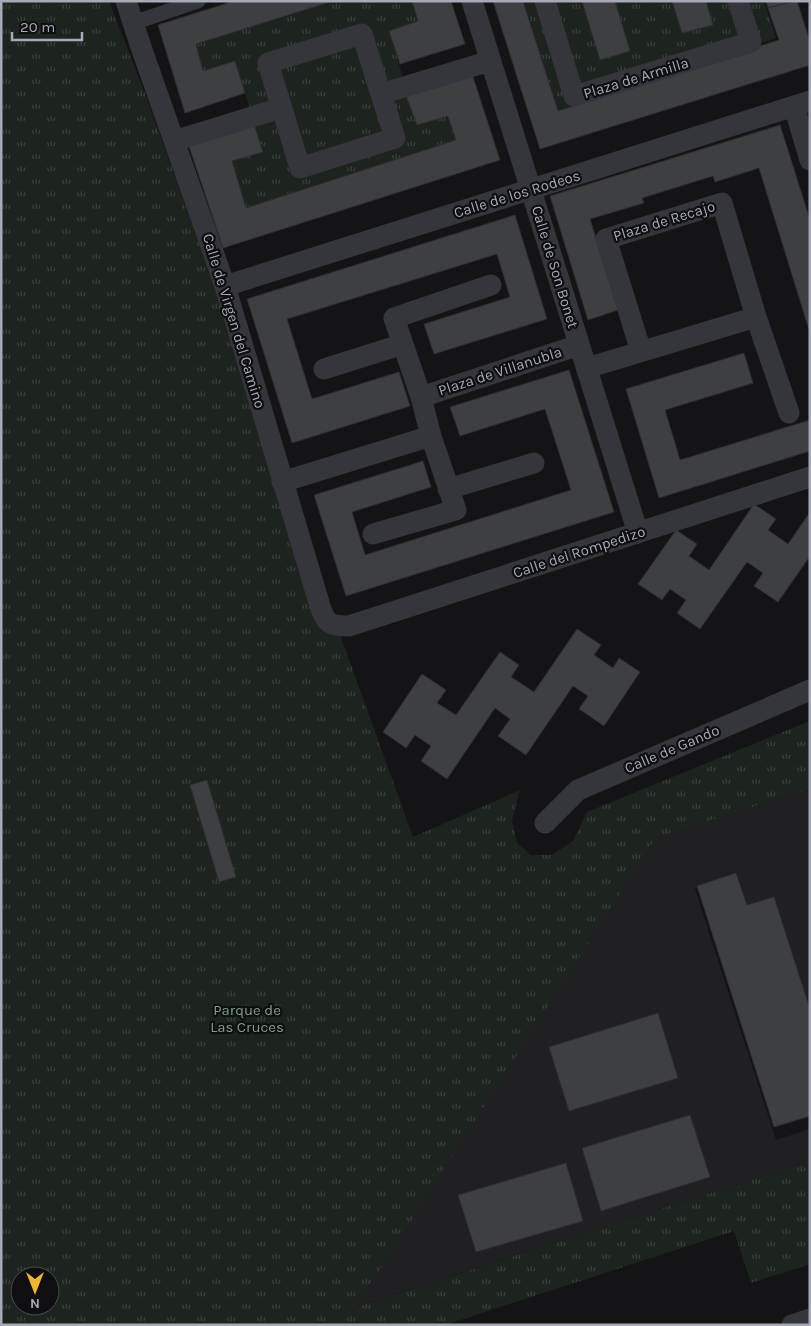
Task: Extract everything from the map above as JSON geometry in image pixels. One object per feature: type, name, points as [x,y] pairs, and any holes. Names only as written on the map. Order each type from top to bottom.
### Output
[{"type":"street","name":"Calle de Virgen del Camino","points":[[126,1],[225,286],[324,618],[336,626],[349,626]]},
{"type":"street","points":[[133,23],[198,1]]},
{"type":"street","name":"Calle de Son Bonet","points":[[472,1],[638,533]]},
{"type":"street","name":"Plaza de Armilla","points":[[545,1],[574,96],[751,42],[738,1]]},
{"type":"street","points":[[362,34],[381,94],[395,138],[300,168],[268,63],[362,34]]},
{"type":"street","points":[[381,94],[490,61]]},
{"type":"street","points":[[802,104],[810,160]]},
{"type":"street","name":"Calle de los Rodeos","points":[[225,286],[802,104]]},
{"type":"street","points":[[174,140],[281,108]]},
{"type":"street","name":"Plaza de Recajo","points":[[641,351],[606,239],[722,203],[756,316],[789,413]]},
{"type":"street","name":"Plaza de Villanubla","points":[[373,534],[456,510],[394,318],[491,285]]},
{"type":"street","points":[[586,368],[756,316]]},
{"type":"street","points":[[324,369],[403,344]]},
{"type":"street","name":"Plaza de Villanubla","points":[[421,397],[580,345]]},
{"type":"street","points":[[282,482],[431,436]]},
{"type":"street","points":[[448,489],[534,463]]},
{"type":"street","name":"Calle del Rompedizo","points":[[349,626],[810,477]]},
{"type":"street","name":"Calle de Gando","points":[[545,823],[578,790],[810,690]]},
{"type":"street","points":[[792,1325],[810,1319]]},
{"type":"shaded area","points":[[810,789],[810,1009],[774,897],[747,905],[736,873],[698,886],[695,889],[776,1140],[810,1129],[810,1161],[355,1307],[656,836]]},
{"type":"green space","name":"Parque de Las Cruces","points":[[1,1],[109,1],[144,91],[413,837],[520,790],[512,821],[517,843],[531,855],[552,855],[573,841],[587,812],[810,721],[810,789],[656,837],[356,1307],[810,1161],[810,1264],[751,1283],[734,1231],[445,1325],[1,1325]]},
{"type":"green space","points":[[333,1],[412,1],[418,21],[389,31],[417,125],[448,116],[456,140],[246,208],[232,161],[263,151],[235,61],[203,71],[196,44]]},
{"type":"green space","points":[[523,1],[764,1],[776,38],[558,111]]},
{"type":"building","points":[[234,1],[333,1],[196,44],[203,71],[235,61],[245,93],[185,113],[158,25]]},
{"type":"building","points":[[412,1],[451,1],[465,44],[400,64],[389,31],[418,21]]},
{"type":"building","points":[[493,1],[523,1],[558,111],[779,40],[768,8],[794,1],[797,1],[810,42],[810,65],[540,149]]},
{"type":"building","points":[[582,1],[615,1],[630,51],[600,60]]},
{"type":"building","points":[[672,1],[706,1],[713,25],[682,33]]},
{"type":"building","points":[[766,1],[794,1],[768,8]]},
{"type":"building","points":[[472,74],[500,160],[223,248],[187,140],[253,121],[263,152],[232,161],[246,208],[456,140],[448,116],[417,125],[405,93]]},
{"type":"building","points":[[780,125],[810,220],[810,333],[759,168],[715,182],[713,176],[642,198],[644,203],[590,219],[618,310],[588,320],[550,196]]},
{"type":"building","points":[[515,215],[547,319],[434,354],[424,324],[510,297],[497,254],[287,319],[312,399],[399,372],[410,406],[292,443],[247,299]]},
{"type":"building","points":[[744,353],[753,383],[665,410],[680,460],[810,420],[810,451],[659,498],[626,389]]},
{"type":"building","points":[[569,370],[614,512],[346,596],[314,495],[423,461],[431,487],[352,512],[365,555],[571,490],[545,409],[460,436],[450,407]]},
{"type":"building","points":[[754,504],[776,519],[768,530],[788,544],[810,512],[810,556],[778,602],[754,586],[763,573],[747,562],[700,629],[677,613],[686,600],[670,589],[662,600],[638,584],[676,530],[697,544],[689,556],[709,570]]},
{"type":"building","points":[[577,629],[601,645],[594,655],[613,668],[619,658],[640,672],[604,726],[579,709],[588,696],[573,686],[526,755],[498,736],[510,719],[495,708],[447,779],[421,761],[431,746],[415,735],[406,748],[383,732],[422,674],[446,690],[437,703],[456,715],[500,652],[519,665],[511,677],[534,692]]},
{"type":"building","points":[[207,780],[236,877],[219,882],[190,785]]},
{"type":"building","points":[[736,873],[747,905],[774,897],[810,1009],[810,1116],[774,1127],[697,886]]},
{"type":"building","points":[[658,1013],[678,1078],[569,1111],[549,1047]]},
{"type":"building","points":[[690,1115],[710,1177],[601,1211],[582,1148]]},
{"type":"building","points":[[566,1163],[583,1221],[476,1252],[458,1195]]}]
